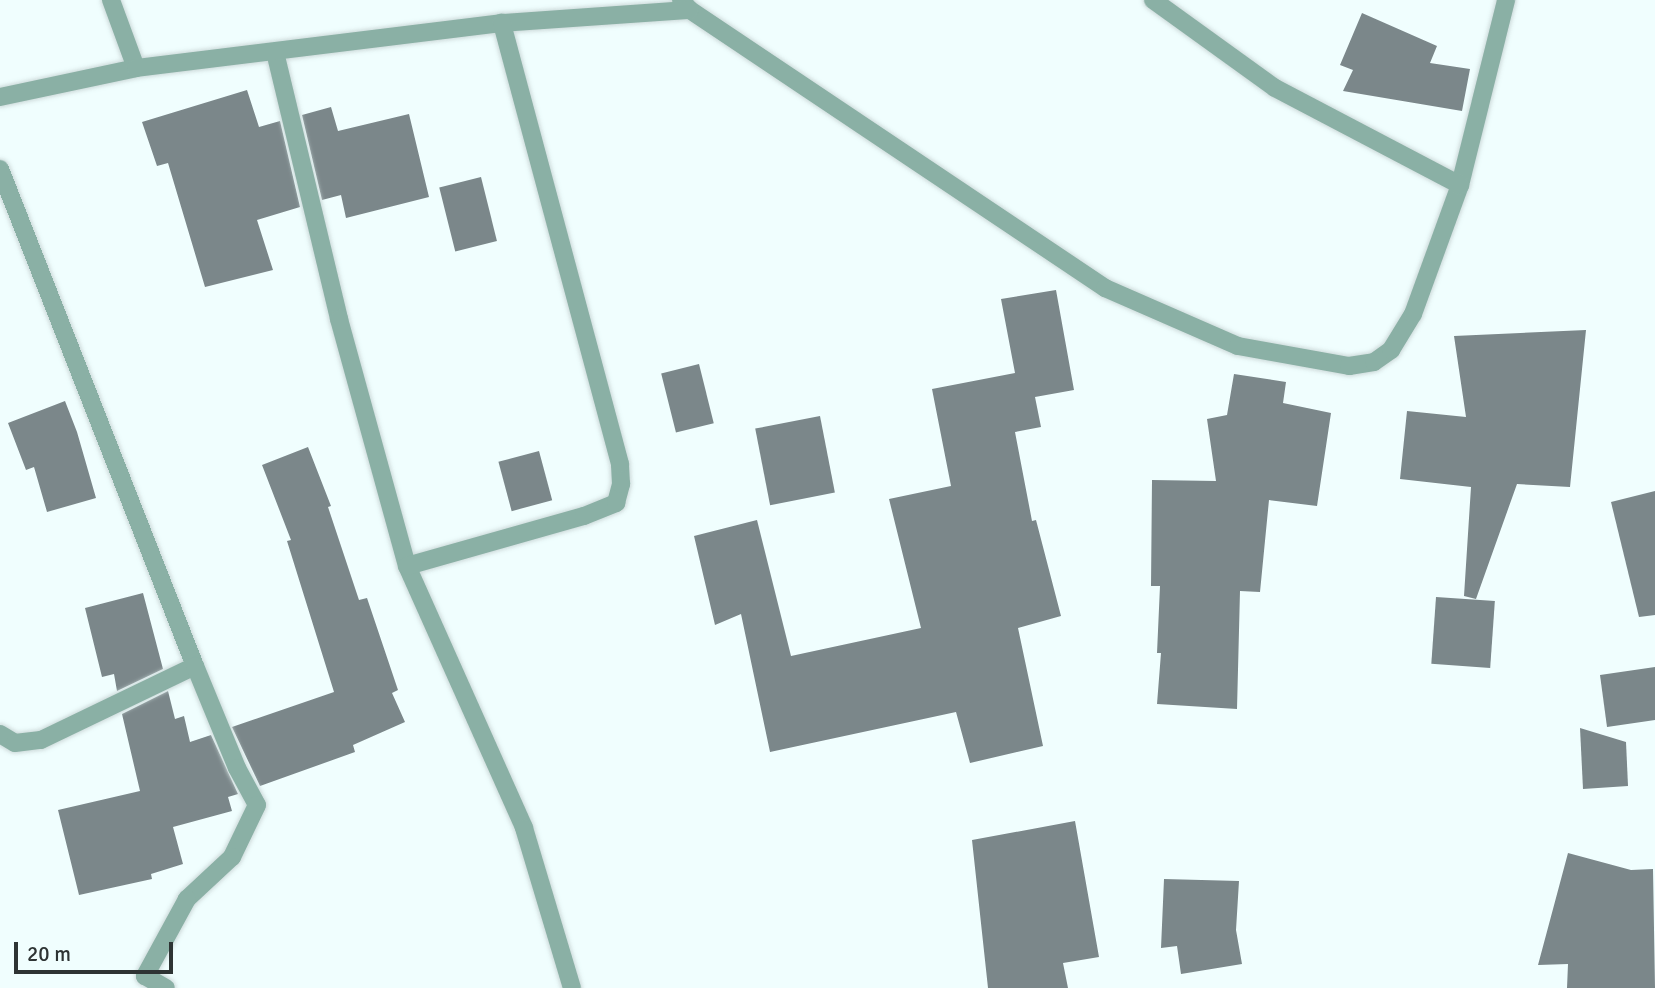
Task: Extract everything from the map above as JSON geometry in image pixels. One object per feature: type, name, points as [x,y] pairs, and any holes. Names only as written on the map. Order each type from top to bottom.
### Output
[{"type":"street","points":[[111,0],[136,68]]},
{"type":"street","points":[[1153,0],[1275,88],[1460,185]]},
{"type":"street","points":[[0,97],[136,68],[502,23],[685,5],[1105,288],[1238,346],[1349,366],[1374,362],[1391,350],[1413,314],[1460,185],[1506,0]]},
{"type":"street","points":[[407,566],[584,516],[616,503],[621,484],[620,464],[502,23]]},
{"type":"street","points":[[275,52],[339,319],[407,566],[524,828],[572,988]]},
{"type":"street","points":[[0,169],[195,666],[237,768],[257,805],[232,857],[187,899],[145,976],[166,988]]},
{"type":"street","points":[[0,734],[15,743],[41,740],[195,666]]},
{"type":"building","points":[[1362,13],[1437,46],[1430,63],[1470,69],[1462,111],[1343,91],[1353,70],[1340,65]]},
{"type":"building","points":[[247,90],[259,127],[280,121],[300,207],[257,220],[273,270],[205,287],[168,163],[157,166],[142,122]]},
{"type":"building","points":[[331,107],[338,131],[409,114],[429,197],[346,218],[341,195],[322,200],[302,115]]},
{"type":"building","points":[[481,177],[497,241],[455,251],[439,187]]},
{"type":"building","points":[[1056,290],[1074,390],[1035,397],[1041,427],[1015,432],[1032,521],[1036,520],[1061,616],[1018,628],[1043,746],[970,763],[956,712],[770,752],[741,614],[715,625],[694,536],[757,520],[791,656],[921,628],[889,499],[951,486],[932,389],[1015,373],[1001,299]]},
{"type":"building","points":[[1586,330],[1570,487],[1517,484],[1476,599],[1464,596],[1471,487],[1400,479],[1407,411],[1466,417],[1454,336]]},
{"type":"building","points":[[699,364],[714,423],[676,433],[661,373]]},
{"type":"building","points":[[1234,374],[1286,382],[1283,403],[1331,413],[1317,506],[1269,500],[1260,592],[1240,591],[1237,709],[1157,704],[1161,653],[1157,653],[1160,586],[1151,586],[1152,480],[1216,481],[1207,419],[1227,415]]},
{"type":"building","points":[[65,401],[96,498],[47,512],[34,467],[26,470],[8,423]]},
{"type":"building","points":[[820,416],[835,493],[770,505],[755,429]]},
{"type":"building","points":[[308,447],[331,506],[328,507],[359,600],[367,598],[398,690],[392,693],[405,722],[353,745],[355,752],[260,786],[232,727],[334,692],[287,541],[291,540],[262,465]]},
{"type":"building","points":[[539,451],[552,500],[512,511],[498,462]]},
{"type":"building","points":[[1655,491],[1655,615],[1639,617],[1611,502]]},
{"type":"building","points":[[143,593],[163,669],[117,691],[114,674],[102,677],[85,608]]},
{"type":"building","points":[[1436,597],[1495,601],[1490,668],[1431,664]]},
{"type":"building","points":[[1655,667],[1655,720],[1607,727],[1600,675]]},
{"type":"building","points":[[168,691],[175,719],[184,716],[190,742],[211,735],[238,794],[228,797],[232,811],[173,827],[183,864],[151,874],[152,879],[79,895],[58,810],[140,791],[122,714]]},
{"type":"building","points":[[1580,728],[1626,742],[1628,786],[1583,789]]},
{"type":"building","points":[[1075,821],[1099,957],[1063,963],[1068,988],[988,988],[972,840]]},
{"type":"building","points":[[1568,853],[1631,870],[1653,869],[1655,988],[1567,988],[1568,964],[1538,965]]},
{"type":"building","points":[[1164,879],[1239,881],[1236,930],[1242,964],[1181,974],[1177,946],[1161,948]]}]
